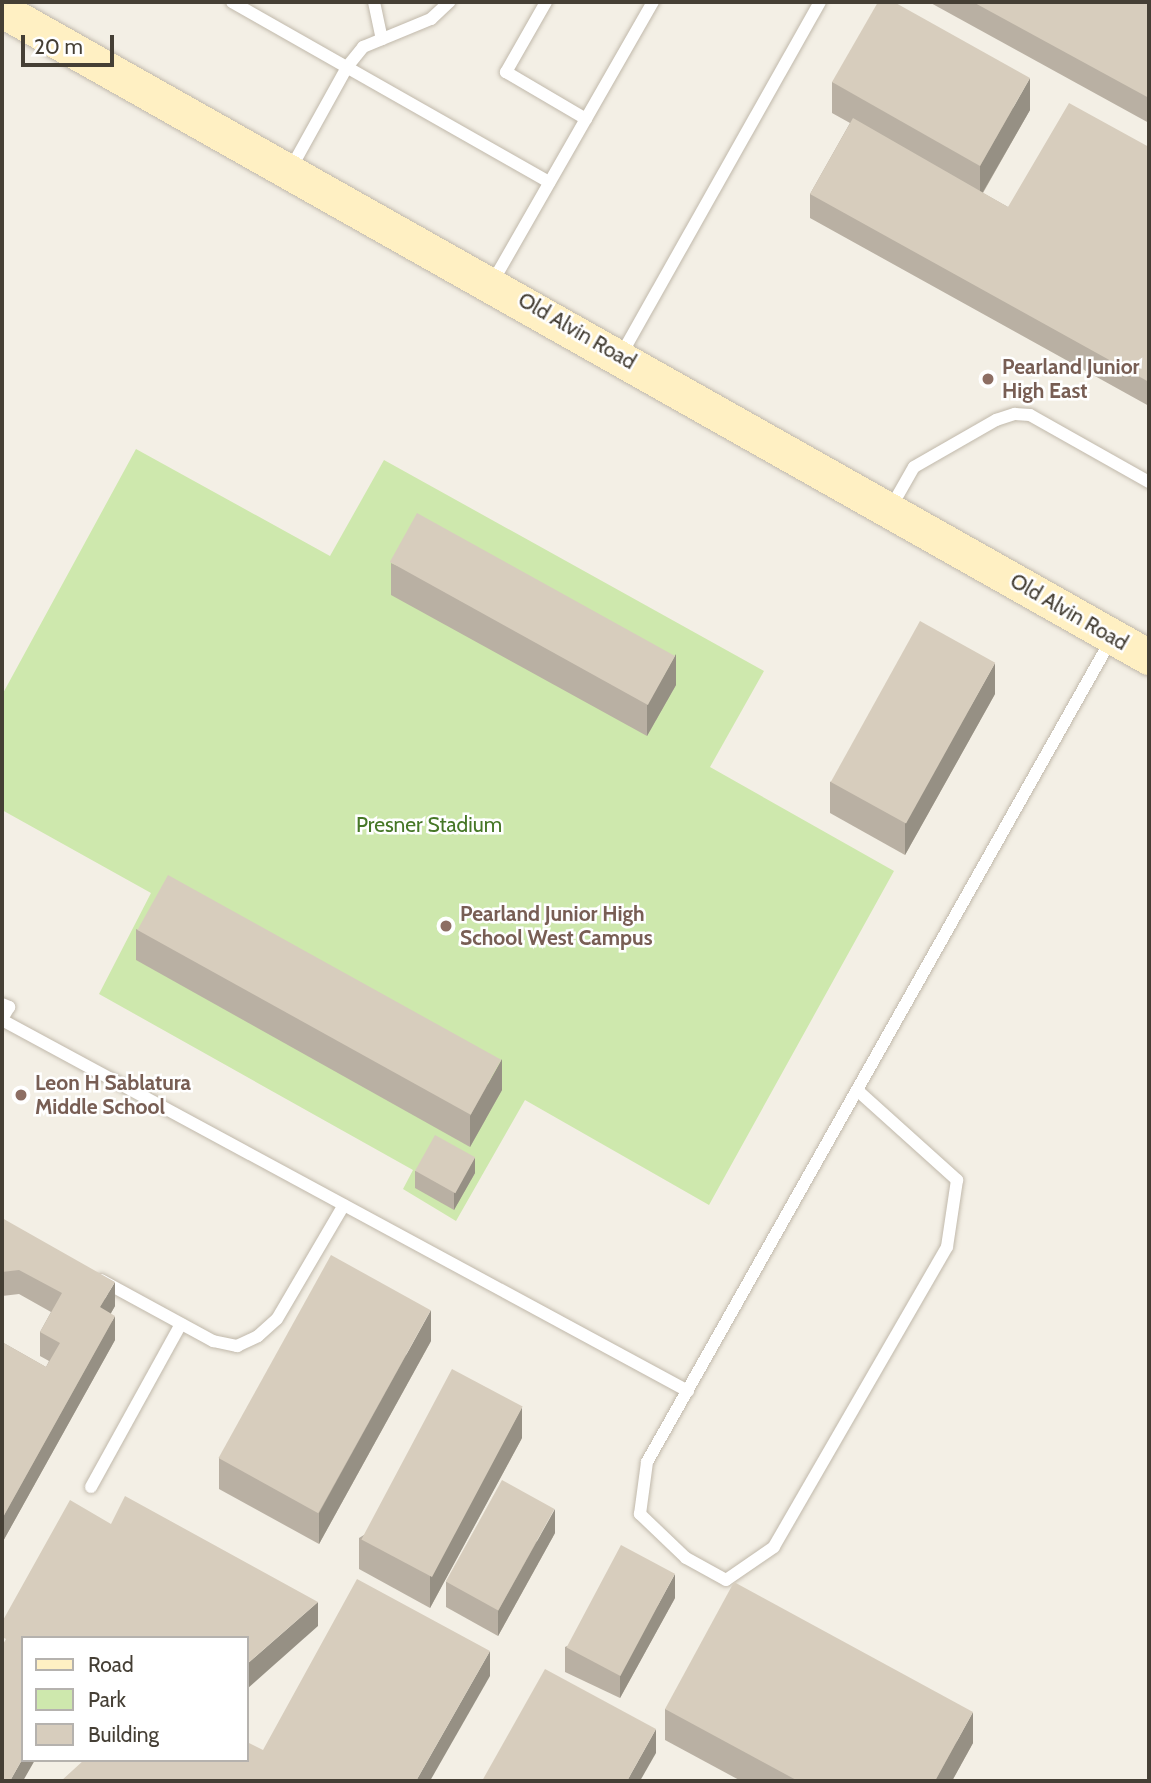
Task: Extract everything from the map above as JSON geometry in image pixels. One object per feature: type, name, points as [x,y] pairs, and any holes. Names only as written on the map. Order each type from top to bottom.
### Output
[{"type":"street","name":"Old Alvin Road","points":[[2,10],[491,283],[1149,657]]},
{"type":"lane","points":[[232,2],[549,182]]},
{"type":"lane","points":[[374,2],[382,39]]},
{"type":"lane","points":[[290,170],[347,67],[363,47],[431,19],[449,2]]},
{"type":"lane","points":[[546,2],[506,72],[586,118]]},
{"type":"lane","points":[[491,283],[653,2]]},
{"type":"lane","points":[[620,356],[820,2]]},
{"type":"lane","points":[[889,510],[914,467],[996,420],[1014,414],[1030,415],[1149,482]]},
{"type":"lane","points":[[857,1090],[957,1180],[947,1247],[774,1547],[726,1580],[686,1558],[640,1514],[647,1462],[1113,636]]},
{"type":"lane","points":[[2,1004],[9,1007],[2,1020],[688,1391]]},
{"type":"lane","points":[[86,1272],[213,1341],[237,1346],[258,1336],[277,1319],[344,1205]]},
{"type":"lane","points":[[91,1488],[181,1324]]},
{"type":"green space","name":"Presner Stadium","points":[[136,449],[330,556],[384,460],[764,671],[710,767],[894,871],[709,1205],[525,1100],[456,1221],[403,1189],[413,1170],[99,994],[151,893],[2,810],[2,695]]},
{"type":"building","points":[[878,2],[894,2],[1030,78],[980,166],[832,82]]},
{"type":"building","points":[[973,2],[1149,2],[1149,98]]},
{"type":"building","points":[[1069,103],[1149,147],[1149,382],[810,194],[853,118],[1008,207]]},
{"type":"building","points":[[417,513],[675,656],[648,705],[390,562]]},
{"type":"building","points":[[920,621],[995,663],[906,824],[831,782]]},
{"type":"building","points":[[168,875],[501,1060],[471,1115],[137,930]]},
{"type":"building","points":[[435,1135],[475,1157],[455,1193],[415,1171]]},
{"type":"building","points":[[2,1218],[115,1282],[100,1307],[115,1316],[2,1519],[2,1342],[46,1367],[60,1343],[40,1332],[62,1293],[19,1270],[2,1272]]},
{"type":"building","points":[[331,1255],[431,1310],[318,1513],[219,1458]]},
{"type":"building","points":[[452,1369],[523,1407],[432,1577],[361,1539]]},
{"type":"building","points":[[502,1480],[554,1509],[498,1611],[446,1581]]},
{"type":"building","points":[[125,1496],[318,1602],[248,1663],[248,1636],[21,1636],[21,1762],[10,1781],[2,1781],[2,1646],[6,1639],[2,1637],[2,1622],[70,1500],[111,1524]]},
{"type":"building","points":[[621,1545],[675,1574],[620,1676],[567,1647]]},
{"type":"building","points":[[357,1579],[490,1651],[416,1781],[61,1781],[82,1762],[248,1762],[248,1742],[263,1750]]},
{"type":"building","points":[[734,1582],[973,1712],[935,1781],[798,1781],[665,1709]]},
{"type":"building","points":[[545,1669],[656,1729],[627,1781],[482,1781]]},
{"type":"place","name":"Pearland Junior High East","points":[[988,379]]},
{"type":"place","name":"Pearland Junior High School West Campus","points":[[446,926]]},
{"type":"place","name":"Leon H Sablatura Middle School","points":[[21,1095]]}]
